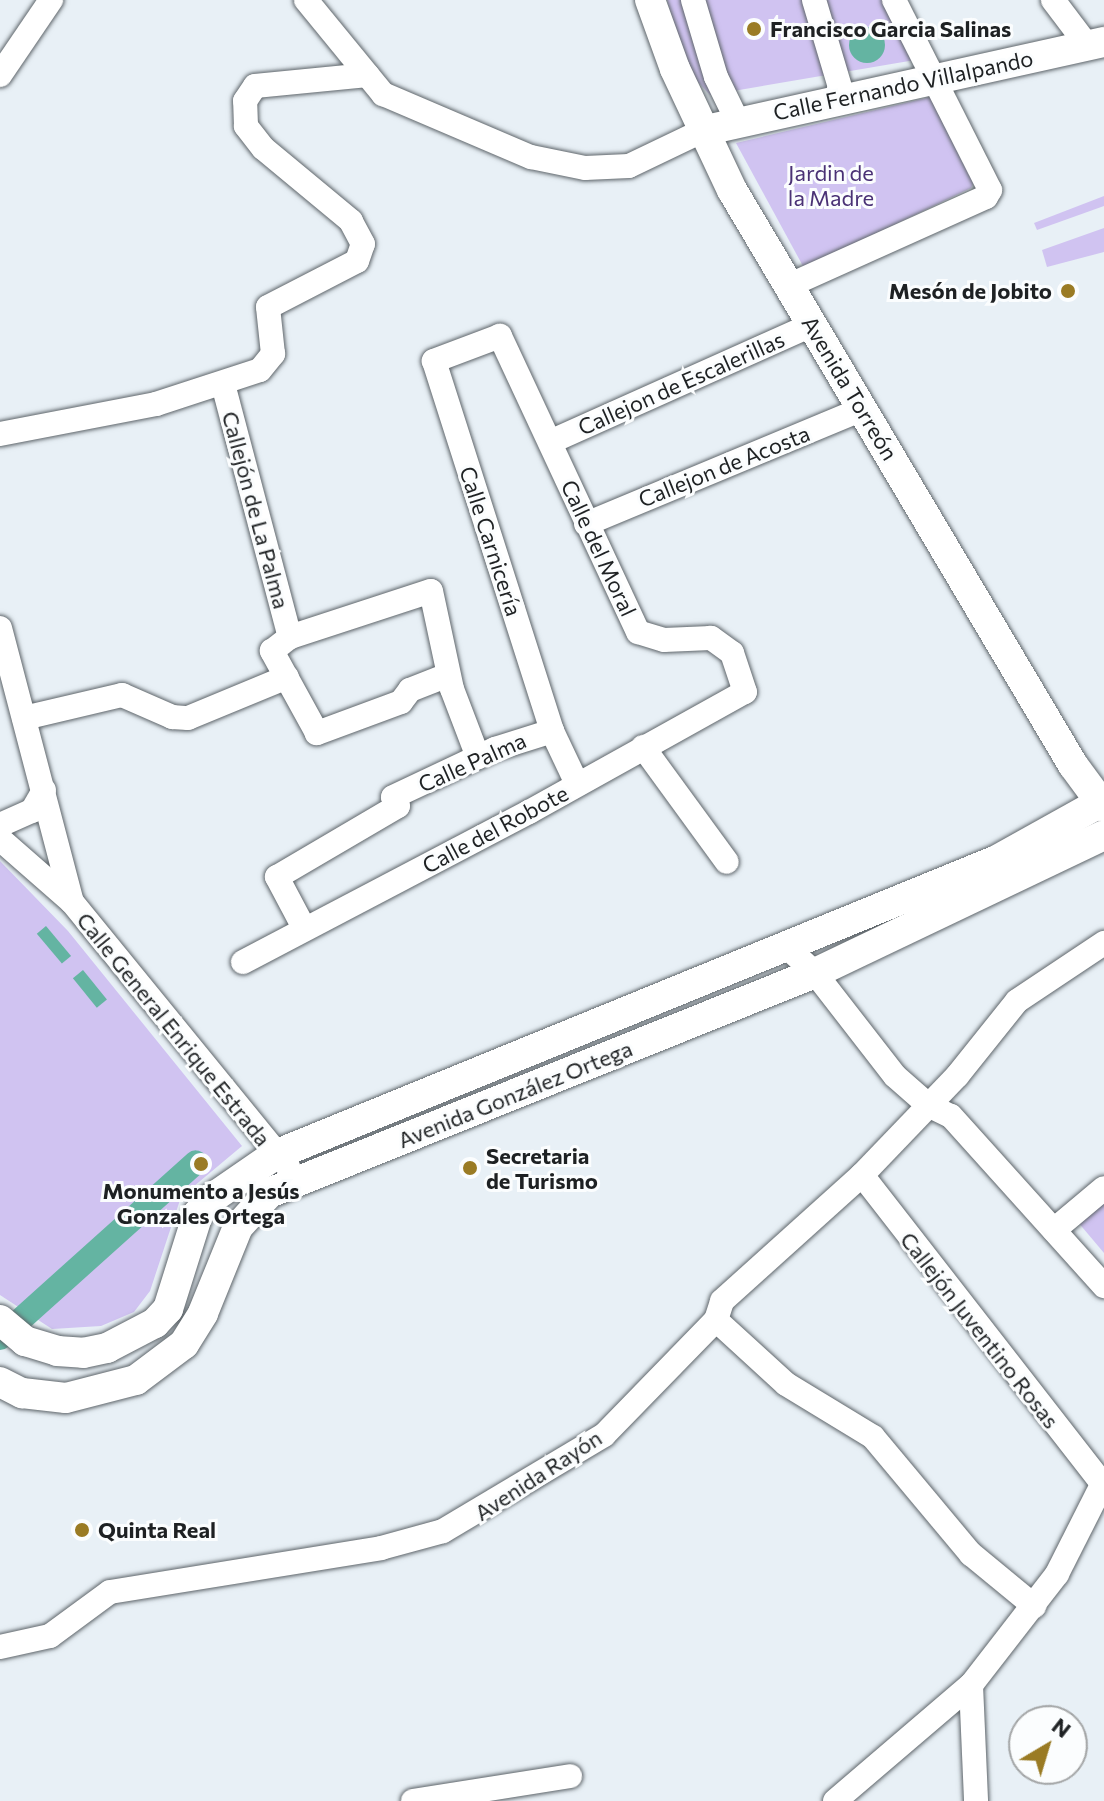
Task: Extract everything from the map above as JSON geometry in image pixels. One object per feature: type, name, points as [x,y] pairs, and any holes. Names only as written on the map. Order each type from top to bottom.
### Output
[{"type":"street","points":[[0,75],[51,0]]},
{"type":"street","points":[[306,0],[383,94],[435,120],[531,157],[585,168],[629,166],[702,131]]},
{"type":"street","name":"Avenida Torreón","points":[[650,0],[702,131],[788,286],[1073,765],[1095,808],[1101,845]]},
{"type":"street","points":[[693,0],[716,77],[737,120]]},
{"type":"street","points":[[814,0],[843,97]]},
{"type":"street","points":[[1053,0],[1095,44]]},
{"type":"street","points":[[788,286],[986,197],[988,182],[894,1]]},
{"type":"street","name":"Calle Fernando Villalpando","points":[[702,131],[737,120],[935,81],[1095,44]]},
{"type":"street","points":[[0,434],[156,404],[260,370],[273,354],[268,307],[357,261],[363,244],[351,221],[263,148],[246,126],[245,101],[255,86],[367,75]]},
{"type":"street","name":"Callejon de Escalerillas","points":[[550,442],[812,325]]},
{"type":"street","name":"Calle del Moral","points":[[500,336],[638,632],[664,640],[711,638],[732,653],[745,692]]},
{"type":"street","name":"Calle Carnicería","points":[[500,336],[434,361],[552,731],[577,784]]},
{"type":"street","name":"Callejón de La Palma","points":[[223,384],[290,637]]},
{"type":"street","name":"Callejon de Acosta","points":[[586,524],[862,409]]},
{"type":"street","points":[[448,675],[410,690],[401,702],[317,733],[272,651],[290,637],[431,591],[448,675],[478,757]]},
{"type":"street","points":[[0,628],[72,902]]},
{"type":"street","points":[[24,718],[122,695],[172,717],[188,718],[287,677]]},
{"type":"street","name":"Calle del Robote","points":[[243,962],[745,692]]},
{"type":"street","name":"Calle Palma","points":[[304,928],[277,877],[398,806],[393,797],[478,757],[552,731]]},
{"type":"street","points":[[643,747],[727,862]]},
{"type":"street","points":[[0,825],[32,811],[44,790]]},
{"type":"street","name":"Avenida González Ortega","points":[[0,1320],[25,1341],[83,1353],[107,1348],[155,1323],[178,1288],[198,1214],[208,1201],[275,1155],[997,860],[1095,808]]},
{"type":"street","name":"Calle General Enrique Estrada","points":[[0,839],[72,902],[171,1019],[275,1155],[301,1181]]},
{"type":"street","name":"Avenida González Ortega","points":[[0,1382],[22,1393],[66,1398],[122,1386],[173,1357],[203,1313],[238,1227],[254,1205],[301,1181],[815,973],[1101,845]]},
{"type":"street","name":"Avenida Rayón","points":[[0,1647],[50,1636],[110,1592],[381,1548],[466,1522],[604,1435],[716,1320],[722,1301],[862,1175],[928,1105],[1017,1001],[1104,943]]},
{"type":"street","points":[[787,947],[815,973],[895,1076],[928,1105],[951,1116],[1104,1286]]},
{"type":"street","name":"Callejón Juventino Rosas","points":[[862,1175],[1103,1484]]},
{"type":"street","points":[[1054,1230],[1104,1188]]},
{"type":"street","points":[[716,1320],[786,1384],[873,1437],[971,1554],[1034,1606]]},
{"type":"street","points":[[835,1801],[971,1685],[1004,1646],[1057,1574],[1103,1484]]},
{"type":"street","points":[[971,1685],[976,1801]]},
{"type":"street","points":[[413,1801],[458,1798],[570,1776]]},
{"type":"green space","points":[[667,0],[884,0],[915,60],[710,95],[687,70]]},
{"type":"green space","name":"Jardin de la Madre","points":[[935,96],[976,179],[971,188],[804,268],[736,143]]},
{"type":"green space","points":[[1104,196],[1104,206],[1037,230],[1034,223]]},
{"type":"green space","points":[[1104,228],[1104,252],[1047,267],[1042,250]]},
{"type":"green space","points":[[0,861],[68,931],[242,1146],[181,1197],[150,1291],[134,1312],[101,1326],[52,1329],[0,1295]]},
{"type":"green space","points":[[1104,1200],[1104,1253],[1077,1221]]},
{"type":"shaded area","points":[[867,27],[880,32],[885,45],[880,58],[867,63],[854,58],[849,45],[854,32]]},
{"type":"shaded area","points":[[46,926],[71,956],[62,964],[37,934]]},
{"type":"shaded area","points":[[83,970],[107,1000],[97,1008],[73,978]]},
{"type":"waterway","points":[[0,1338],[196,1162]]},
{"type":"place","name":"Francisco Garcia Salinas","points":[[754,29]]},
{"type":"place","name":"Mesón de Jobito","points":[[1068,291]]},
{"type":"place","name":"Monumento a Jesús Gonzales Ortega","points":[[201,1164]]},
{"type":"place","name":"Secretaria de Turismo","points":[[470,1168]]},
{"type":"place","name":"Quinta Real","points":[[82,1530]]}]
